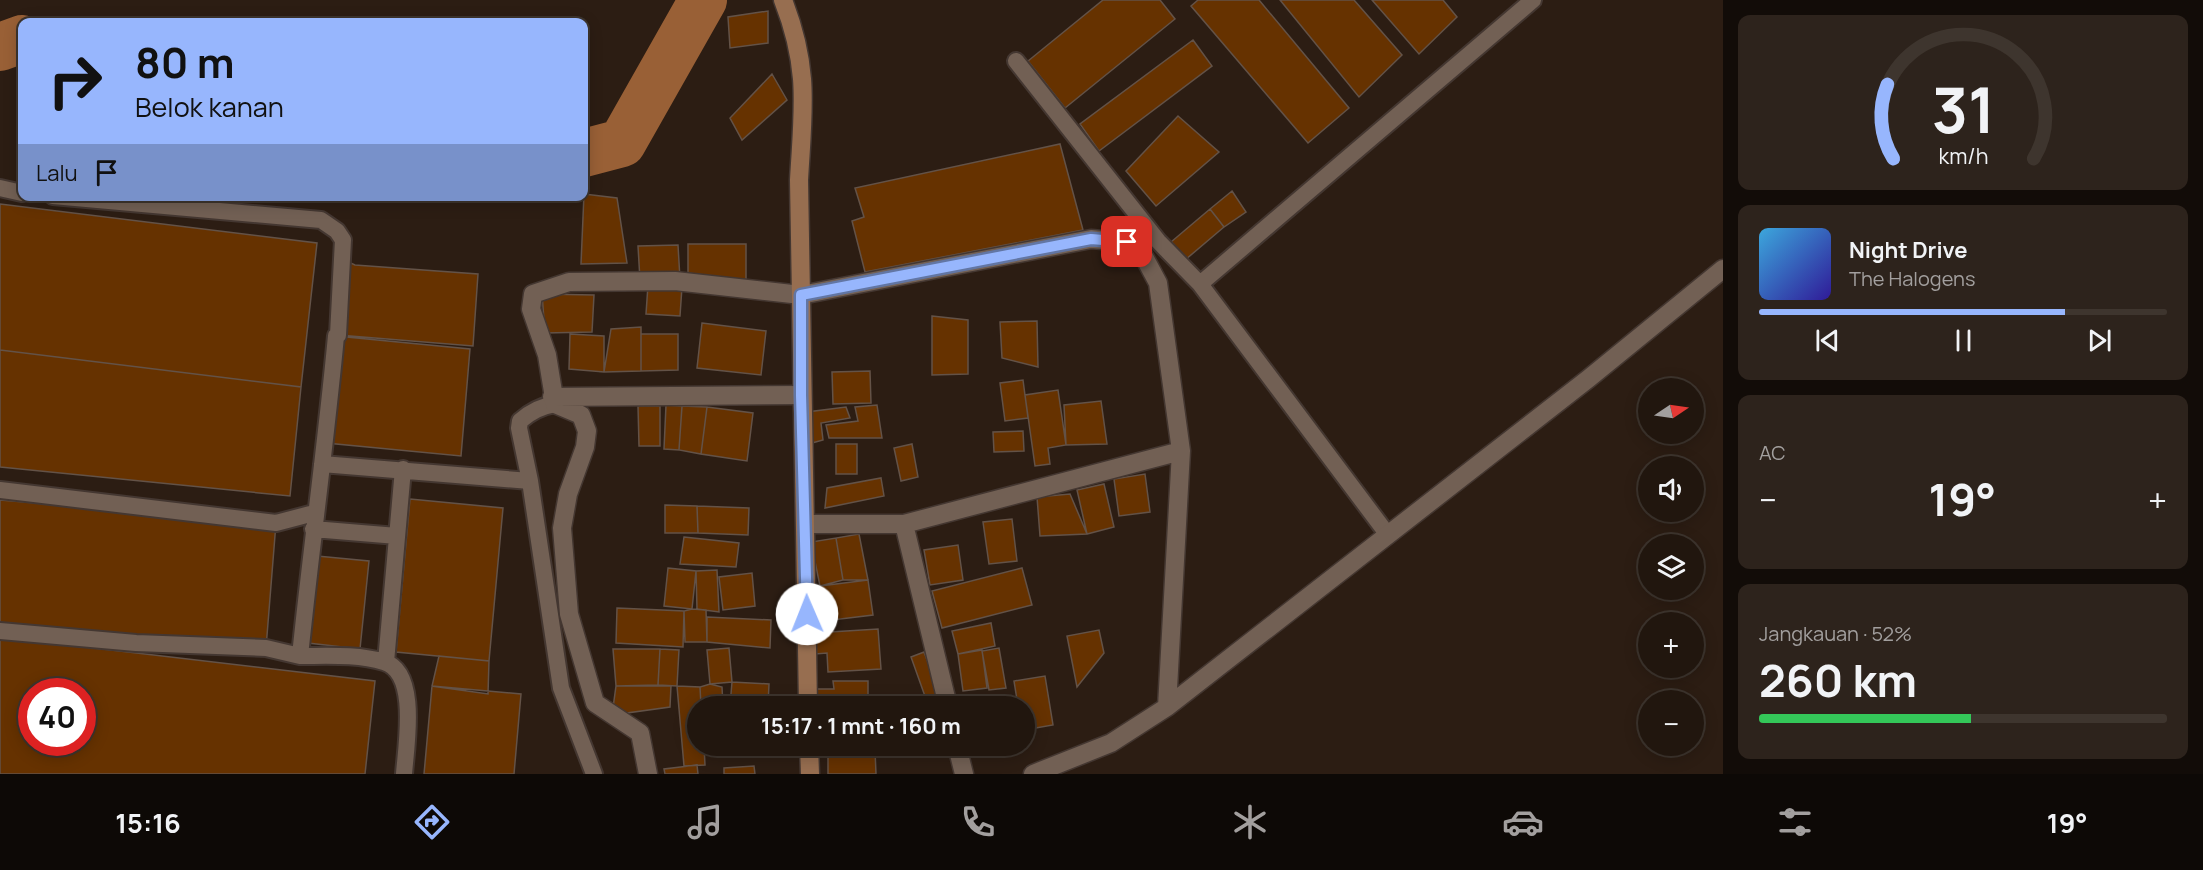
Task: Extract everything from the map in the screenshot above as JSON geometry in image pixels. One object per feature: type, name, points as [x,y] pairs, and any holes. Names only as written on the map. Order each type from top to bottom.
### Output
[{"type":"street","points":[[783,0],[794,30],[802,64],[804,96],[799,180],[808,696]]},
{"type":"street","points":[[554,401],[547,355],[531,309],[533,294],[569,282],[675,281],[801,295],[1091,239],[1127,242],[1142,254],[1158,283],[1181,451],[1167,707]]},
{"type":"street","points":[[1033,774],[1111,743],[1167,707],[1588,380],[1723,269]]},
{"type":"street","points":[[554,401],[801,395]]},
{"type":"street","points":[[554,401],[581,415],[586,431],[585,447],[568,494],[562,528],[562,563],[569,614],[595,703],[640,734],[648,774]]},
{"type":"street","points":[[806,524],[903,524],[1181,451]]},
{"type":"street","points":[[903,524],[946,696]]},
{"type":"street","points":[[809,756],[810,774]]},
{"type":"street","points":[[960,756],[964,774]]},
{"type":"lane","points":[[1200,284],[1533,0]]},
{"type":"lane","points":[[1016,61],[1158,241],[1200,284],[1388,535]]},
{"type":"lane","points":[[0,188],[18,192]]},
{"type":"lane","points":[[108,201],[321,220],[337,231],[343,240],[344,260],[322,464],[313,521],[300,656]]},
{"type":"lane","points":[[554,401],[520,421],[519,428],[530,481],[561,688],[594,774]]},
{"type":"lane","points":[[322,464],[530,481]]},
{"type":"lane","points":[[386,662],[403,469]]},
{"type":"lane","points":[[0,490],[276,523],[313,521],[397,536]]},
{"type":"lane","points":[[0,631],[136,643],[266,648],[300,656],[350,657],[386,662],[401,674],[408,697],[404,774]]},
{"type":"building","points":[[1103,0],[1160,0],[1175,19],[1065,108],[1028,61]]},
{"type":"building","points":[[1198,0],[1259,0],[1349,108],[1308,143],[1191,6]]},
{"type":"building","points":[[1280,0],[1354,0],[1402,55],[1359,97]]},
{"type":"building","points":[[1372,0],[1443,0],[1457,17],[1419,54]]},
{"type":"building","points":[[768,11],[768,43],[730,48],[728,17]]},
{"type":"building","points":[[1193,40],[1212,66],[1099,151],[1080,124]]},
{"type":"building","points":[[772,74],[787,100],[742,140],[730,118]]},
{"type":"building","points":[[1178,116],[1219,152],[1156,206],[1126,171]]},
{"type":"building","points":[[1060,144],[1083,230],[865,272],[852,221],[864,217],[855,188]]},
{"type":"building","points":[[1232,191],[1246,212],[1224,227],[1210,209]]},
{"type":"building","points":[[588,194],[617,198],[627,263],[581,264],[584,201],[588,201]]},
{"type":"building","points":[[113,201],[222,201],[221,210]]},
{"type":"building","points":[[0,204],[317,243],[301,387],[0,350]]},
{"type":"building","points":[[1210,209],[1224,227],[1185,260],[1171,242]]},
{"type":"building","points":[[688,244],[746,244],[746,280],[688,280]]},
{"type":"building","points":[[678,245],[680,279],[640,280],[638,246]]},
{"type":"building","points":[[344,260],[355,265],[478,274],[473,346],[338,335]]},
{"type":"building","points":[[648,285],[682,287],[680,316],[646,314]]},
{"type":"building","points":[[542,294],[594,295],[592,332],[545,333]]},
{"type":"building","points":[[932,316],[968,320],[968,374],[932,375]]},
{"type":"building","points":[[1037,321],[1038,367],[1002,358],[1000,322]]},
{"type":"building","points":[[702,323],[766,331],[761,375],[697,368]]},
{"type":"building","points":[[641,327],[641,371],[604,372],[611,329]]},
{"type":"building","points":[[570,334],[604,336],[604,372],[569,369]]},
{"type":"building","points":[[641,334],[678,334],[678,370],[641,371]]},
{"type":"building","points":[[336,336],[470,349],[461,456],[326,443]]},
{"type":"building","points":[[0,350],[301,387],[290,496],[0,467]]},
{"type":"building","points":[[870,371],[871,403],[833,404],[832,372]]},
{"type":"building","points":[[1023,380],[1028,418],[1005,421],[1000,383]]},
{"type":"building","points":[[1058,390],[1066,445],[1048,448],[1050,464],[1035,466],[1025,395]]},
{"type":"building","points":[[1101,401],[1107,444],[1066,445],[1064,405]]},
{"type":"building","points":[[666,405],[682,406],[679,450],[664,449]]},
{"type":"building","points":[[877,405],[882,438],[829,438],[826,425],[858,421],[855,407]]},
{"type":"building","points":[[638,406],[660,406],[660,446],[639,446]]},
{"type":"building","points":[[682,406],[707,407],[701,454],[679,450]]},
{"type":"building","points":[[707,407],[753,413],[747,461],[701,454]]},
{"type":"building","points":[[846,407],[850,418],[821,423],[823,440],[812,443],[807,412]]},
{"type":"building","points":[[1023,431],[1024,451],[994,452],[993,432]]},
{"type":"building","points":[[836,444],[857,444],[857,474],[836,474]]},
{"type":"building","points":[[912,444],[918,477],[901,481],[894,448]]},
{"type":"building","points":[[1145,474],[1150,512],[1119,516],[1114,479]]},
{"type":"building","points":[[881,478],[884,496],[825,508],[827,488]]},
{"type":"building","points":[[1104,484],[1114,527],[1087,534],[1077,490]]},
{"type":"building","points":[[1070,494],[1087,534],[1040,536],[1037,497]]},
{"type":"building","points":[[410,499],[503,508],[489,661],[396,652]]},
{"type":"building","points":[[0,500],[276,523],[266,648],[0,625]]},
{"type":"building","points":[[665,505],[697,506],[698,533],[665,533]]},
{"type":"building","points":[[697,506],[749,508],[748,535],[698,533]]},
{"type":"building","points":[[1012,519],[1017,561],[989,564],[983,522]]},
{"type":"building","points":[[859,534],[868,580],[843,580],[836,538]]},
{"type":"building","points":[[684,537],[739,543],[736,567],[680,564]]},
{"type":"building","points":[[836,538],[843,580],[820,586],[811,542]]},
{"type":"building","points":[[958,545],[963,580],[930,585],[924,550]]},
{"type":"building","points":[[317,556],[369,561],[360,649],[308,643]]},
{"type":"building","points":[[668,568],[696,571],[692,609],[664,606]]},
{"type":"building","points":[[1022,568],[1032,605],[942,628],[932,591]]},
{"type":"building","points":[[717,570],[719,612],[697,609],[696,571]]},
{"type":"building","points":[[752,573],[755,606],[723,610],[719,577]]},
{"type":"building","points":[[868,580],[873,615],[824,621],[820,586]]},
{"type":"building","points":[[617,608],[684,611],[683,647],[616,643]]},
{"type":"building","points":[[706,610],[707,642],[685,642],[684,611]]},
{"type":"building","points":[[707,617],[771,620],[770,648],[707,642]]},
{"type":"building","points":[[991,623],[995,646],[958,654],[952,631]]},
{"type":"building","points":[[878,629],[881,669],[828,672],[827,653],[815,654],[814,633]]},
{"type":"building","points":[[1099,630],[1104,653],[1077,687],[1067,636]]},
{"type":"building","points":[[0,637],[375,681],[365,774],[0,774]]},
{"type":"building","points":[[729,648],[732,682],[710,684],[707,650]]},
{"type":"building","points":[[999,648],[1006,688],[989,690],[982,651]]},
{"type":"building","points":[[613,649],[660,649],[658,685],[616,686]]},
{"type":"building","points":[[660,649],[679,650],[677,686],[658,685]]},
{"type":"building","points":[[982,650],[987,688],[963,691],[958,654]]},
{"type":"building","points":[[924,652],[940,694],[925,696],[911,657]]},
{"type":"building","points":[[439,656],[489,661],[488,694],[432,686]]},
{"type":"building","points":[[1045,676],[1053,725],[1035,728],[1035,696],[1016,696],[1014,681]]},
{"type":"building","points":[[833,681],[868,681],[868,696],[817,696],[817,689],[834,689]]},
{"type":"building","points":[[732,682],[769,684],[768,696],[731,696]]},
{"type":"building","points":[[710,684],[722,687],[722,696],[700,696],[700,687]]},
{"type":"building","points":[[432,686],[521,694],[514,774],[424,774]]},
{"type":"building","points":[[616,686],[671,686],[670,707],[612,715]]},
{"type":"building","points":[[677,686],[700,687],[700,696],[687,696],[687,756],[705,756],[705,765],[684,766]]},
{"type":"building","points":[[828,756],[875,756],[876,774],[828,774]]},
{"type":"building","points":[[697,765],[698,774],[665,774],[664,769]]},
{"type":"building","points":[[754,766],[755,774],[724,774],[724,768]]},
{"type":"waterway","points":[[588,152],[622,143],[703,0]]},
{"type":"waterway","points":[[0,47],[18,40]]},
{"type":"route","points":[[807,614],[801,395],[801,295],[1091,239],[1107,238],[1127,242]]}]
